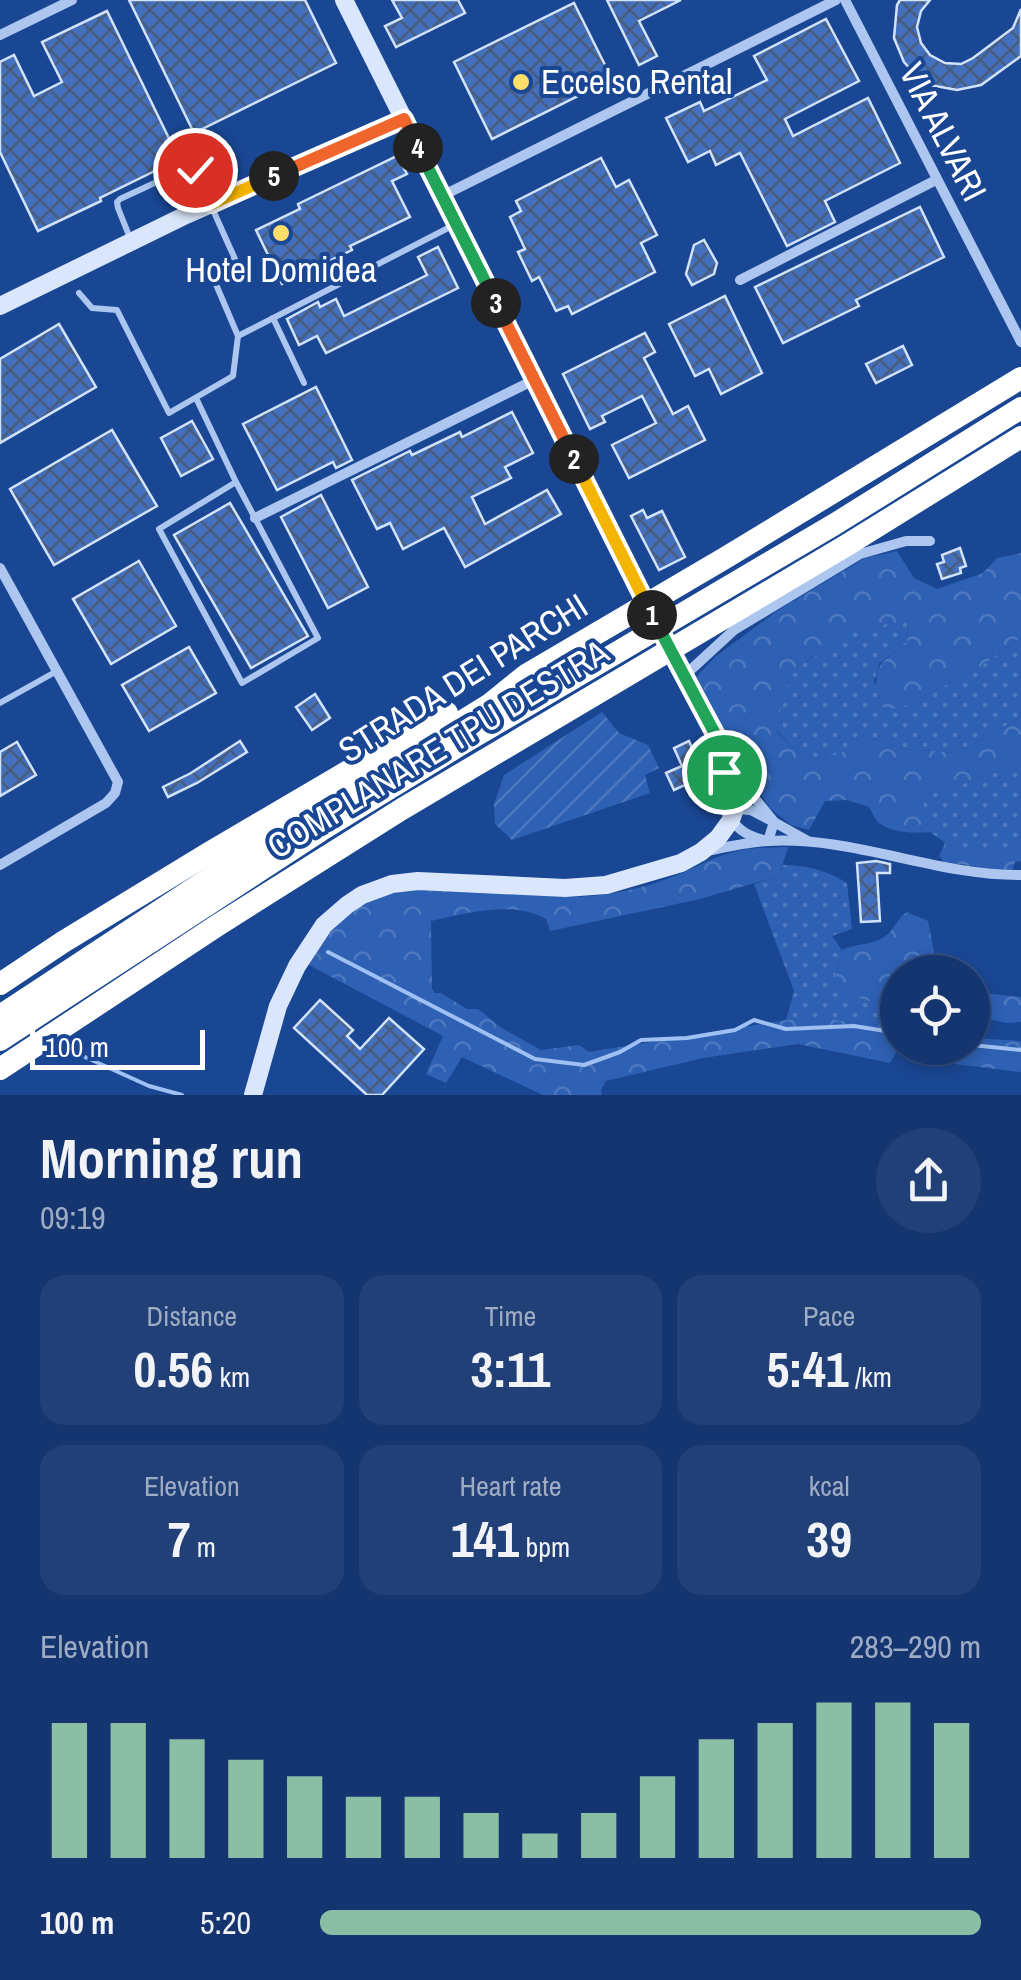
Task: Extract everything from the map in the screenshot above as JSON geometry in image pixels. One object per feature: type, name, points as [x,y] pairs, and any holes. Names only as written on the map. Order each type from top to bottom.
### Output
[{"type":"highway","name":"STRADA DEI PARCHI","points":[[0,1016],[220,872],[490,704],[526,674],[725,558],[1018,376]]},
{"type":"highway","name":"STRADA DEI PARCHI","points":[[0,1040],[351,812],[835,524],[1021,408]]},
{"type":"highway","name":"COMPLANARE TPU DESTRA","points":[[0,1069],[402,809],[1021,437]]},
{"type":"highway","points":[[0,984],[63,942],[482,692],[526,674]]},
{"type":"highway","points":[[0,972],[27,953],[63,942]]},
{"type":"highway","points":[[0,1080],[91,1019],[128,984]]},
{"type":"street","points":[[0,34],[72,0]]},
{"type":"street","points":[[344,0],[680,670],[737,776],[774,822]]},
{"type":"street","points":[[442,196],[836,0]]},
{"type":"street","name":"VIA ALVARI","points":[[845,0],[1021,342]]},
{"type":"street","points":[[0,306],[211,204],[404,119]]},
{"type":"street","points":[[740,280],[936,180]]},
{"type":"street","points":[[255,518],[534,380]]},
{"type":"street","points":[[680,670],[734,630],[860,554],[906,541],[930,541]]},
{"type":"street","points":[[0,568],[118,782],[106,803],[0,865]]},
{"type":"street","points":[[714,732],[730,812],[751,838],[870,851],[994,875],[1021,875]]},
{"type":"street","points":[[253,1095],[278,1006],[296,966],[324,926],[347,905],[392,884],[418,881],[578,888],[618,882],[681,863],[718,838],[730,812],[737,776]]},
{"type":"street","points":[[660,869],[680,858],[730,812],[751,810],[813,844]]},
{"type":"street","points":[[768,841],[774,822]]},
{"type":"street","points":[[701,852],[768,841]]},
{"type":"lane","points":[[78,292],[92,308],[117,310],[169,413],[232,376],[238,336],[209,268],[235,259],[195,170],[191,168],[120,198],[118,208],[132,242]]},
{"type":"lane","points":[[238,336],[457,223]]},
{"type":"lane","points":[[273,318],[304,383]]},
{"type":"lane","points":[[196,398],[318,638],[242,683],[159,529],[236,482]]},
{"type":"lane","points":[[0,704],[57,670]]},
{"type":"green space","points":[[897,551],[914,578],[937,589],[983,573],[997,558],[1021,553],[1021,637],[977,669],[900,708],[884,709],[876,677],[882,664],[907,642],[908,622],[854,628],[793,669],[783,693],[777,732],[800,754],[825,759],[874,739],[905,749],[957,753],[1018,719],[1021,711],[1021,761],[922,796],[930,832],[890,829],[878,822],[869,807],[847,800],[825,801],[809,830],[791,825],[770,808],[738,759],[696,677],[716,656],[780,609],[865,558]]},
{"type":"green space","points":[[908,621],[907,642],[879,664],[874,682],[900,708],[977,669],[1021,637],[1018,719],[957,753],[905,749],[874,739],[826,759],[800,754],[777,731],[783,693],[793,669],[854,628]]},
{"type":"green space","points":[[602,712],[619,733],[648,745],[659,768],[645,775],[650,793],[512,840],[495,824],[494,804],[504,775]]},
{"type":"green space","points":[[1021,761],[1021,847],[972,854],[930,832],[921,796]]},
{"type":"green space","points":[[945,843],[972,854],[1021,847],[1021,861],[1015,862],[1012,872],[944,862],[939,856]]},
{"type":"green space","points":[[788,847],[779,876],[700,899],[550,931],[546,919],[519,910],[489,910],[431,921],[432,989],[467,1009],[478,1009],[500,1027],[541,1050],[579,1045],[589,1052],[786,1020],[835,1020],[880,1025],[880,1061],[798,1044],[703,1058],[606,1081],[602,1095],[543,1095],[462,1057],[446,1083],[426,1074],[443,1036],[309,965],[335,926],[367,903],[404,892],[444,889],[572,897],[613,893],[658,882],[712,859],[753,848]]},
{"type":"green space","points":[[783,865],[800,866],[847,883],[852,929],[832,936],[842,950],[834,982],[848,995],[880,1004],[880,1025],[786,1020],[794,991],[754,884],[779,876]]},
{"type":"green space","points":[[907,912],[928,921],[934,955],[880,955],[880,1004],[848,995],[834,982],[842,950],[884,937]]},
{"type":"green space","points":[[990,994],[1021,997],[1021,1022],[990,1019]]},
{"type":"green space","points":[[990,1039],[1021,1041],[1021,1072],[963,1065],[990,1065]]},
{"type":"building","points":[[129,0],[305,0],[336,63],[194,133]]},
{"type":"building","points":[[392,0],[458,0],[465,13],[396,47],[385,26],[402,18]]},
{"type":"building","points":[[607,0],[681,0],[639,21],[657,56],[639,65]]},
{"type":"building","points":[[900,0],[930,0],[921,11],[917,27],[921,43],[930,55],[945,63],[961,64],[973,58],[1013,28],[1021,9],[1021,56],[981,85],[957,90],[922,82],[904,62],[894,38]]},
{"type":"building","points":[[574,3],[612,79],[492,139],[454,62]]},
{"type":"building","points":[[107,11],[179,159],[38,231],[0,152],[0,62],[14,55],[34,96],[62,82],[42,42]]},
{"type":"building","points":[[826,19],[859,81],[785,119],[793,136],[868,98],[900,163],[825,201],[835,222],[787,246],[740,153],[716,165],[710,151],[688,162],[666,118],[700,102],[704,111],[767,80],[754,56]]},
{"type":"building","points":[[397,156],[407,174],[392,181],[410,217],[282,284],[256,230],[300,209],[298,204]]},
{"type":"building","points":[[601,158],[616,187],[629,180],[657,235],[641,243],[655,272],[572,314],[568,306],[556,311],[539,277],[532,281],[518,252],[525,249],[510,217],[521,211],[516,201]]},
{"type":"building","points":[[920,207],[944,257],[856,300],[859,306],[783,343],[755,287]]},
{"type":"building","points":[[704,240],[717,263],[714,274],[692,285],[686,274],[694,245]]},
{"type":"building","points":[[438,247],[458,288],[326,353],[317,336],[299,345],[287,319],[318,302],[320,307],[336,299],[344,316],[427,275],[418,257]]},
{"type":"building","points":[[725,296],[762,373],[721,394],[709,369],[695,376],[669,324]]},
{"type":"building","points":[[59,324],[96,387],[0,443],[0,359]]},
{"type":"building","points":[[645,333],[655,352],[644,358],[673,414],[688,406],[705,440],[629,478],[612,445],[656,423],[642,396],[602,416],[605,422],[590,429],[563,374]]},
{"type":"building","points":[[903,346],[912,365],[876,383],[866,364]]},
{"type":"building","points":[[316,387],[352,460],[336,468],[333,462],[277,490],[243,424]]},
{"type":"building","points":[[512,412],[533,453],[505,467],[511,478],[472,497],[485,524],[547,490],[561,514],[465,567],[444,528],[403,549],[390,523],[377,529],[352,480],[410,451],[412,455],[460,432],[462,437]]},
{"type":"building","points":[[192,421],[213,459],[181,476],[161,438]]},
{"type":"building","points":[[112,430],[157,506],[54,565],[10,489]]},
{"type":"building","points":[[321,495],[368,587],[328,608],[281,517]]},
{"type":"building","points":[[230,503],[308,636],[251,668],[174,535]]},
{"type":"building","points":[[643,510],[647,518],[662,511],[685,557],[659,570],[631,516]]},
{"type":"building","points":[[960,548],[966,566],[960,568],[961,573],[942,579],[937,564],[944,562],[942,555]]},
{"type":"building","points":[[139,561],[176,626],[111,664],[73,599]]},
{"type":"building","points":[[189,647],[216,693],[149,731],[122,685]]},
{"type":"building","points":[[315,694],[330,718],[312,730],[296,707]]},
{"type":"building","points":[[240,741],[247,752],[168,797],[163,787]]},
{"type":"building","points":[[689,741],[705,776],[674,790],[666,773],[682,766],[674,748]]},
{"type":"building","points":[[17,742],[36,775],[0,796],[0,752]]},
{"type":"building","points":[[857,863],[890,864],[890,873],[877,873],[880,921],[861,922]]},
{"type":"building","points":[[320,1000],[353,1030],[347,1036],[360,1049],[389,1018],[424,1049],[382,1095],[367,1095],[294,1028]]},
{"type":"waterway","points":[[328,952],[535,1059],[584,1065],[641,1040],[735,1030],[754,1020],[786,1029],[854,1026],[880,1030]]},
{"type":"waterway","points":[[63,1047],[149,1086],[182,1095]]},
{"type":"waterway","points":[[990,1047],[1021,1050]]},
{"type":"place","name":"Eccelso Rental","points":[[521,82]]},
{"type":"place","name":"Hotel Domidea","points":[[281,233]]},
{"type":"route","points":[[195,170],[211,204],[404,119],[714,732],[724,772]]}]
